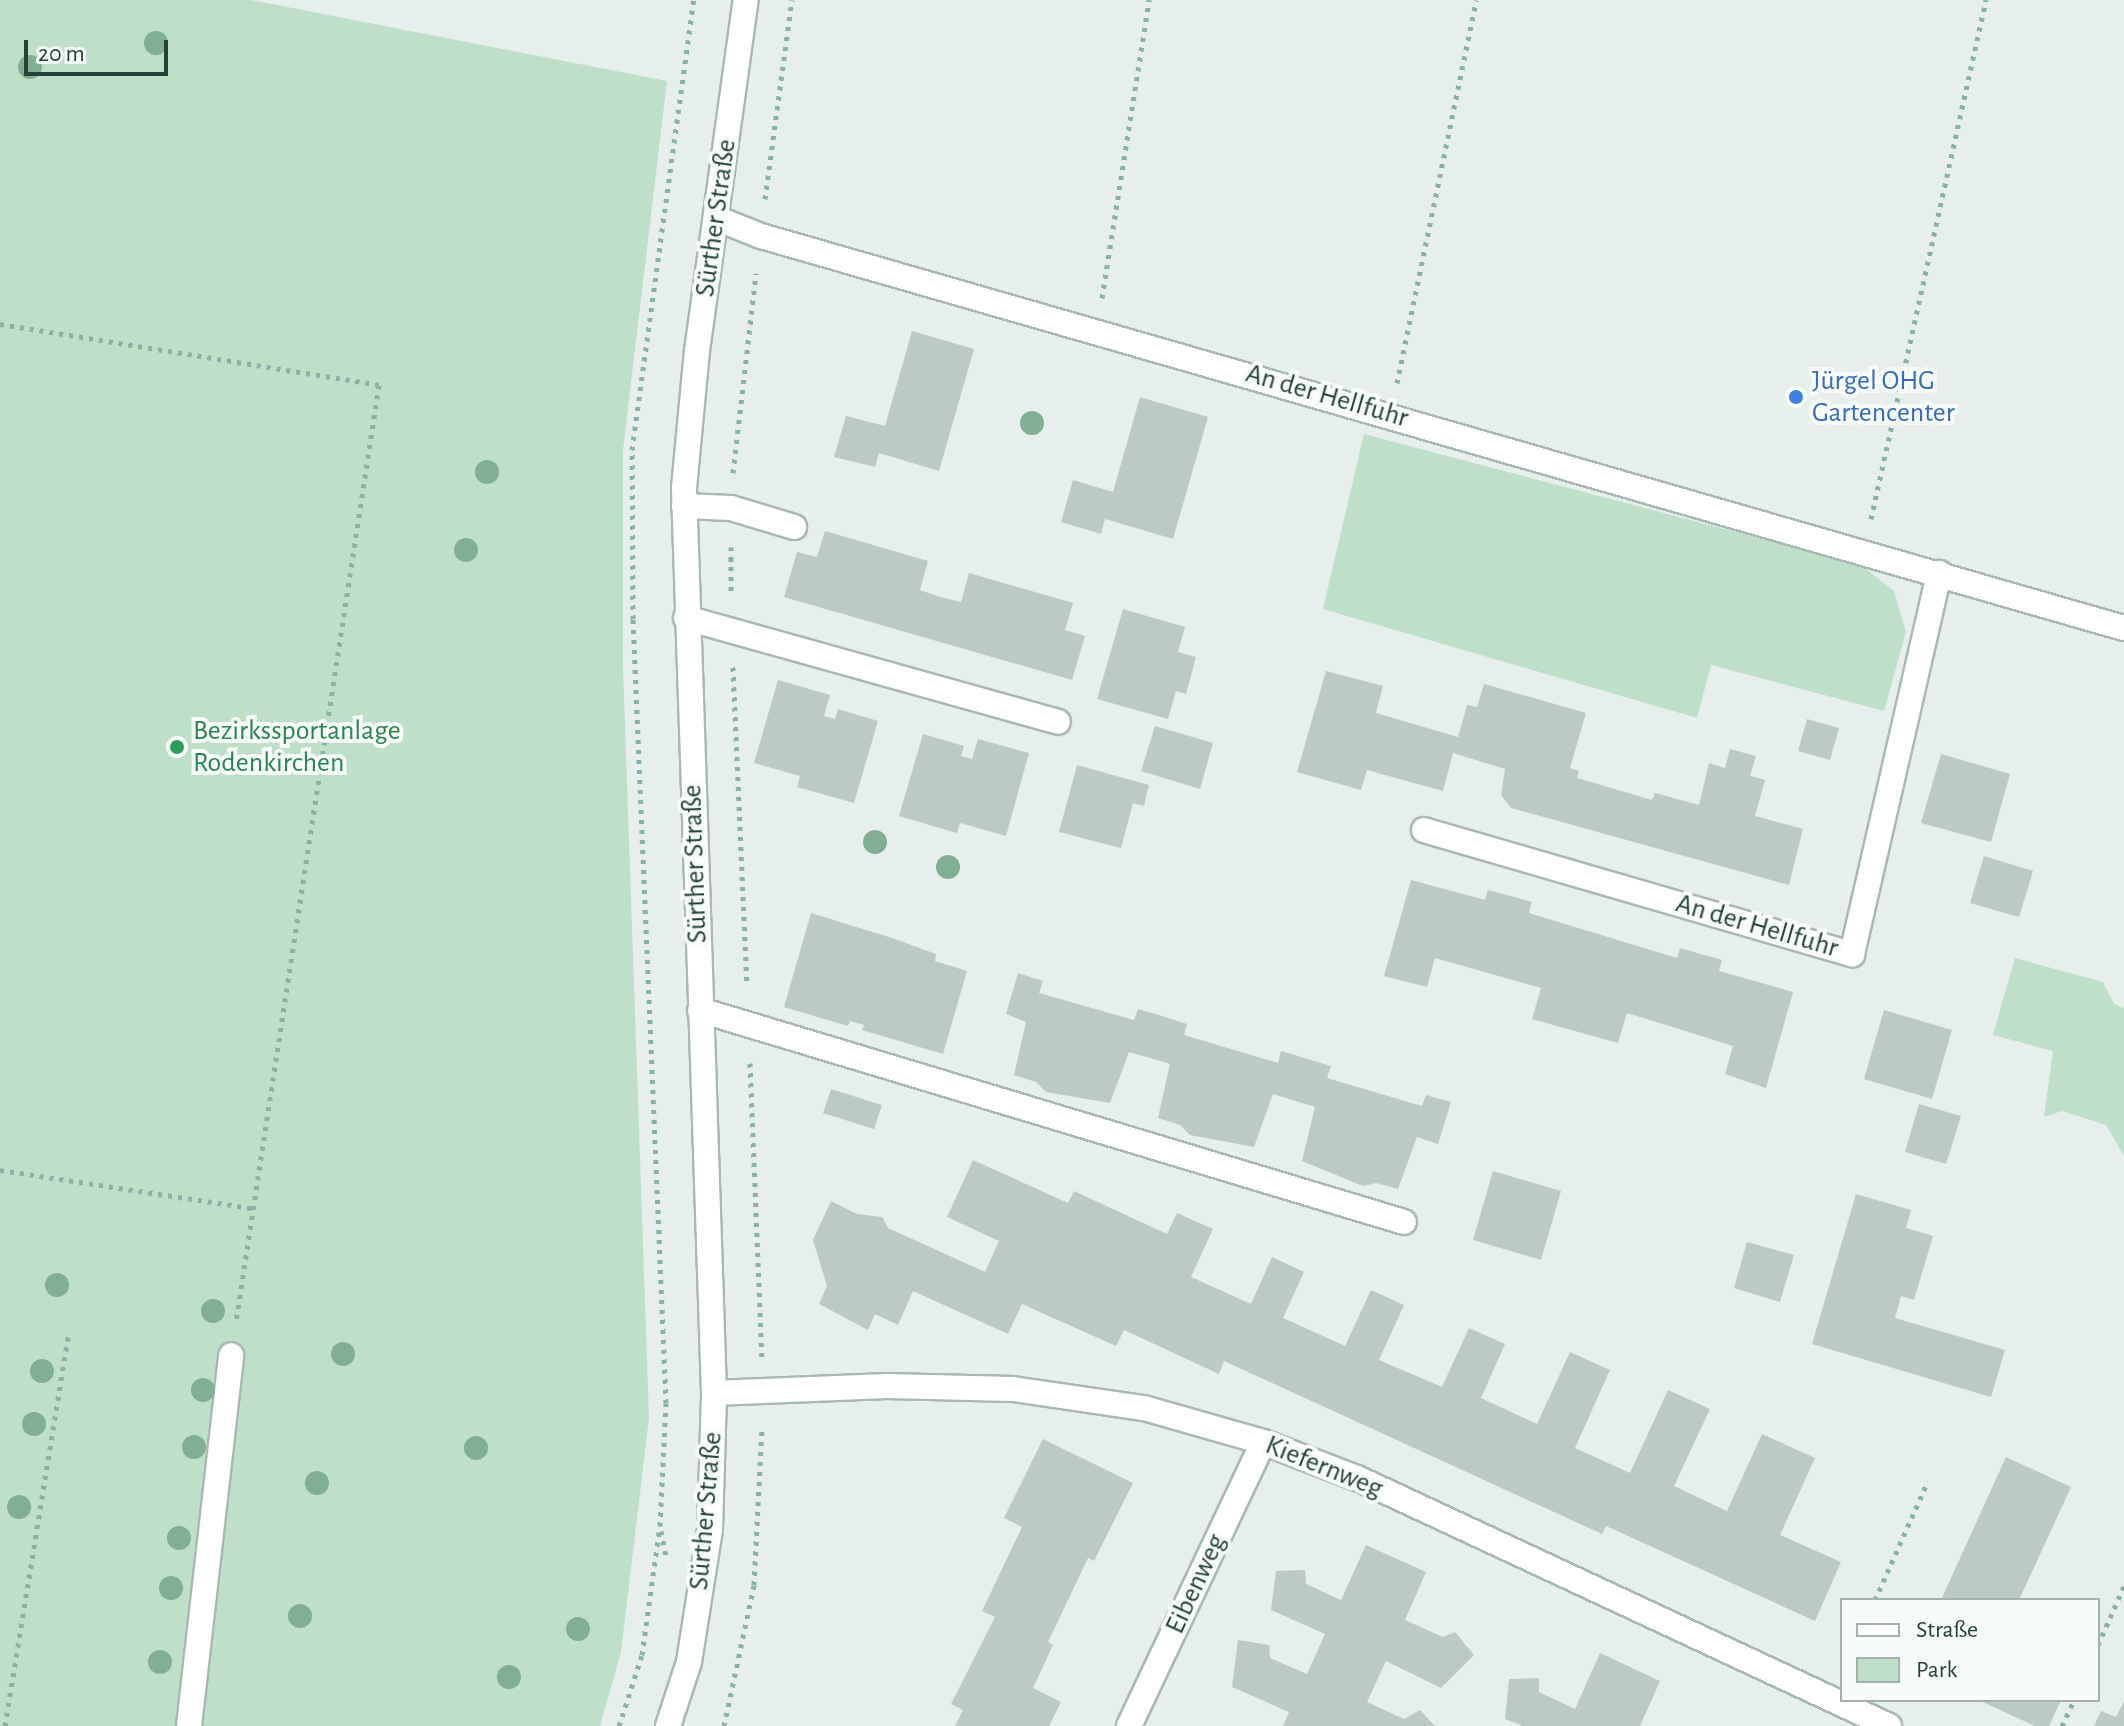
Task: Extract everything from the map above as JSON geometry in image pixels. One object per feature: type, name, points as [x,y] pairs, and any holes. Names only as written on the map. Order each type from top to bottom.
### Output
[{"type":"street","name":"Sürther Straße","points":[[668,1726],[689,1662],[710,1530],[714,1393],[684,506],[697,351],[746,0]]},
{"type":"street","name":"An der Hellfuhr","points":[[716,218],[761,236],[1390,414],[2124,628]]},
{"type":"street","points":[[684,506],[731,508],[794,527]]},
{"type":"street","name":"An der Hellfuhr","points":[[1424,830],[1852,954],[1939,573]]},
{"type":"street","points":[[686,618],[731,628],[1058,722]]},
{"type":"street","points":[[700,1010],[1404,1222]]},
{"type":"street","points":[[189,1726],[231,1355]]},
{"type":"street","name":"Kiefernweg","points":[[714,1393],[887,1386],[1013,1389],[1144,1408],[1263,1442],[1357,1478],[1889,1726]]},
{"type":"street","name":"Eibenweg","points":[[1129,1726],[1263,1442]]},
{"type":"path","points":[[619,1726],[642,1655],[660,1526],[666,1403],[633,619],[632,450],[694,0]]},
{"type":"path","points":[[724,1726],[754,1585],[763,1392],[731,628],[731,508],[761,236],[792,0]]},
{"type":"path","points":[[1097,331],[1149,0]]},
{"type":"path","points":[[1390,414],[1476,0]]},
{"type":"path","points":[[1864,551],[1986,0]]},
{"type":"path","points":[[0,324],[379,385],[251,1208],[231,1355]]},
{"type":"path","points":[[0,1170],[251,1208]]},
{"type":"path","points":[[5,1726],[69,1332]]},
{"type":"path","points":[[1876,1598],[1928,1481]]},
{"type":"path","points":[[2100,1640],[2124,1586]]},
{"type":"path","points":[[2062,1726],[2073,1702]]},
{"type":"green space","points":[[0,0],[251,0],[667,81],[623,450],[623,667],[649,1418],[621,1652],[600,1726],[0,1726]]},
{"type":"green space","points":[[1364,434],[1861,565],[1894,591],[1906,632],[1884,711],[1711,665],[1697,718],[1323,609]]},
{"type":"green space","points":[[2015,958],[2103,982],[2114,1004],[2124,1008],[2124,1156],[2106,1125],[2062,1111],[2044,1117],[2053,1051],[1993,1035]]},
{"type":"building","points":[[912,331],[974,349],[939,471],[879,453],[875,467],[834,457],[846,416],[885,426]]},
{"type":"building","points":[[1140,397],[1208,417],[1173,539],[1105,519],[1101,534],[1061,522],[1073,480],[1113,492]]},
{"type":"building","points":[[825,531],[928,561],[920,590],[940,597],[961,602],[969,573],[1073,603],[1065,630],[1085,636],[1072,680],[784,597],[797,552],[817,557]]},
{"type":"building","points":[[1123,609],[1185,627],[1178,652],[1196,657],[1186,694],[1176,691],[1168,719],[1097,699]]},
{"type":"building","points":[[1326,671],[1383,686],[1376,713],[1458,737],[1467,705],[1477,707],[1484,684],[1586,713],[1570,768],[1579,771],[1577,778],[1652,800],[1655,793],[1699,805],[1709,763],[1725,768],[1730,749],[1756,756],[1750,776],[1765,780],[1755,816],[1803,829],[1789,885],[1511,808],[1501,795],[1505,769],[1453,753],[1443,791],[1367,770],[1361,790],[1297,772]]},
{"type":"building","points":[[778,680],[830,695],[824,716],[835,719],[838,709],[878,721],[854,803],[797,787],[800,776],[754,763]]},
{"type":"building","points":[[1807,719],[1839,728],[1830,760],[1798,751]]},
{"type":"building","points":[[1155,726],[1213,743],[1200,789],[1141,771]]},
{"type":"building","points":[[923,734],[964,746],[961,756],[972,759],[978,739],[1029,753],[1006,836],[960,823],[957,833],[899,816]]},
{"type":"building","points":[[1941,754],[2010,774],[1991,842],[1921,823]]},
{"type":"building","points":[[1077,765],[1149,785],[1144,806],[1133,803],[1121,848],[1059,832]]},
{"type":"building","points":[[1984,856],[2033,871],[2019,917],[1970,903]]},
{"type":"building","points":[[1411,880],[1485,900],[1488,890],[1532,902],[1529,913],[1677,958],[1680,948],[1722,960],[1719,971],[1793,992],[1766,1088],[1725,1074],[1733,1046],[1627,1013],[1618,1043],[1532,1019],[1541,988],[1435,958],[1427,987],[1384,976]]},
{"type":"building","points":[[811,913],[936,954],[935,961],[967,971],[943,1054],[862,1030],[864,1025],[850,1021],[848,1026],[784,1007]]},
{"type":"building","points":[[1018,973],[1043,981],[1039,993],[1134,1020],[1138,1009],[1162,1016],[1187,1024],[1184,1035],[1278,1063],[1281,1051],[1331,1066],[1327,1078],[1422,1106],[1426,1095],[1451,1102],[1438,1144],[1417,1137],[1398,1189],[1376,1183],[1363,1186],[1302,1161],[1315,1107],[1273,1094],[1254,1147],[1190,1135],[1180,1125],[1158,1118],[1170,1064],[1129,1052],[1110,1103],[1046,1092],[1036,1082],[1014,1075],[1026,1022],[1006,1014]]},
{"type":"building","points":[[1884,1010],[1952,1030],[1932,1099],[1864,1079]]},
{"type":"building","points":[[831,1089],[882,1105],[874,1129],[823,1113]]},
{"type":"building","points":[[1919,1104],[1961,1116],[1946,1164],[1905,1152]]},
{"type":"building","points":[[973,1160],[1068,1203],[1074,1191],[1167,1234],[1177,1213],[1213,1229],[1191,1277],[1251,1304],[1272,1257],[1304,1272],[1283,1318],[1345,1346],[1371,1290],[1404,1305],[1379,1360],[1442,1387],[1469,1328],[1505,1344],[1481,1398],[1537,1424],[1570,1352],[1610,1370],[1575,1448],[1630,1473],[1668,1390],[1710,1409],[1674,1486],[1727,1511],[1762,1434],[1815,1458],[1780,1535],[1841,1562],[1815,1621],[1606,1526],[1602,1534],[1224,1361],[1219,1374],[1124,1330],[1116,1346],[1022,1304],[1008,1334],[913,1291],[898,1325],[875,1314],[868,1330],[819,1304],[827,1286],[813,1240],[831,1201],[857,1214],[882,1217],[888,1228],[985,1272],[999,1241],[947,1217]]},
{"type":"building","points":[[1493,1171],[1561,1191],[1541,1260],[1473,1240]]},
{"type":"building","points":[[1856,1194],[1911,1210],[1906,1228],[1933,1236],[1914,1300],[1901,1296],[1895,1318],[2005,1350],[1991,1397],[1812,1344]]},
{"type":"building","points":[[1747,1242],[1794,1255],[1780,1302],[1734,1288]]},
{"type":"building","points":[[1043,1439],[1133,1483],[1094,1561],[1088,1558],[1048,1642],[1053,1645],[1033,1688],[1061,1702],[1049,1726],[955,1726],[963,1710],[951,1704],[995,1617],[982,1611],[1022,1527],[1004,1518]]},
{"type":"building","points":[[2006,1457],[2071,1487],[2020,1598],[1942,1598]]},
{"type":"building","points":[[1366,1545],[1426,1572],[1405,1620],[1443,1637],[1455,1632],[1474,1655],[1441,1688],[1386,1661],[1367,1702],[1404,1719],[1420,1710],[1435,1726],[1283,1726],[1289,1712],[1232,1687],[1238,1640],[1269,1645],[1270,1658],[1307,1674],[1325,1634],[1271,1610],[1276,1571],[1305,1570],[1306,1584],[1341,1600]]},
{"type":"building","points":[[1600,1653],[1660,1681],[1640,1726],[1523,1726],[1505,1719],[1509,1679],[1539,1678],[1539,1692],[1575,1709]]},
{"type":"building","points":[[2124,1701],[2124,1726],[2094,1726],[2101,1711],[2116,1717]]},
{"type":"building","points":[[1982,1702],[2060,1702],[2049,1726],[2035,1726]]},
{"type":"place","name":"Jürgel OHG Gartencenter","points":[[1796,397]]},
{"type":"place","name":"Bezirkssportanlage Rodenkirchen","points":[[177,747]]}]
